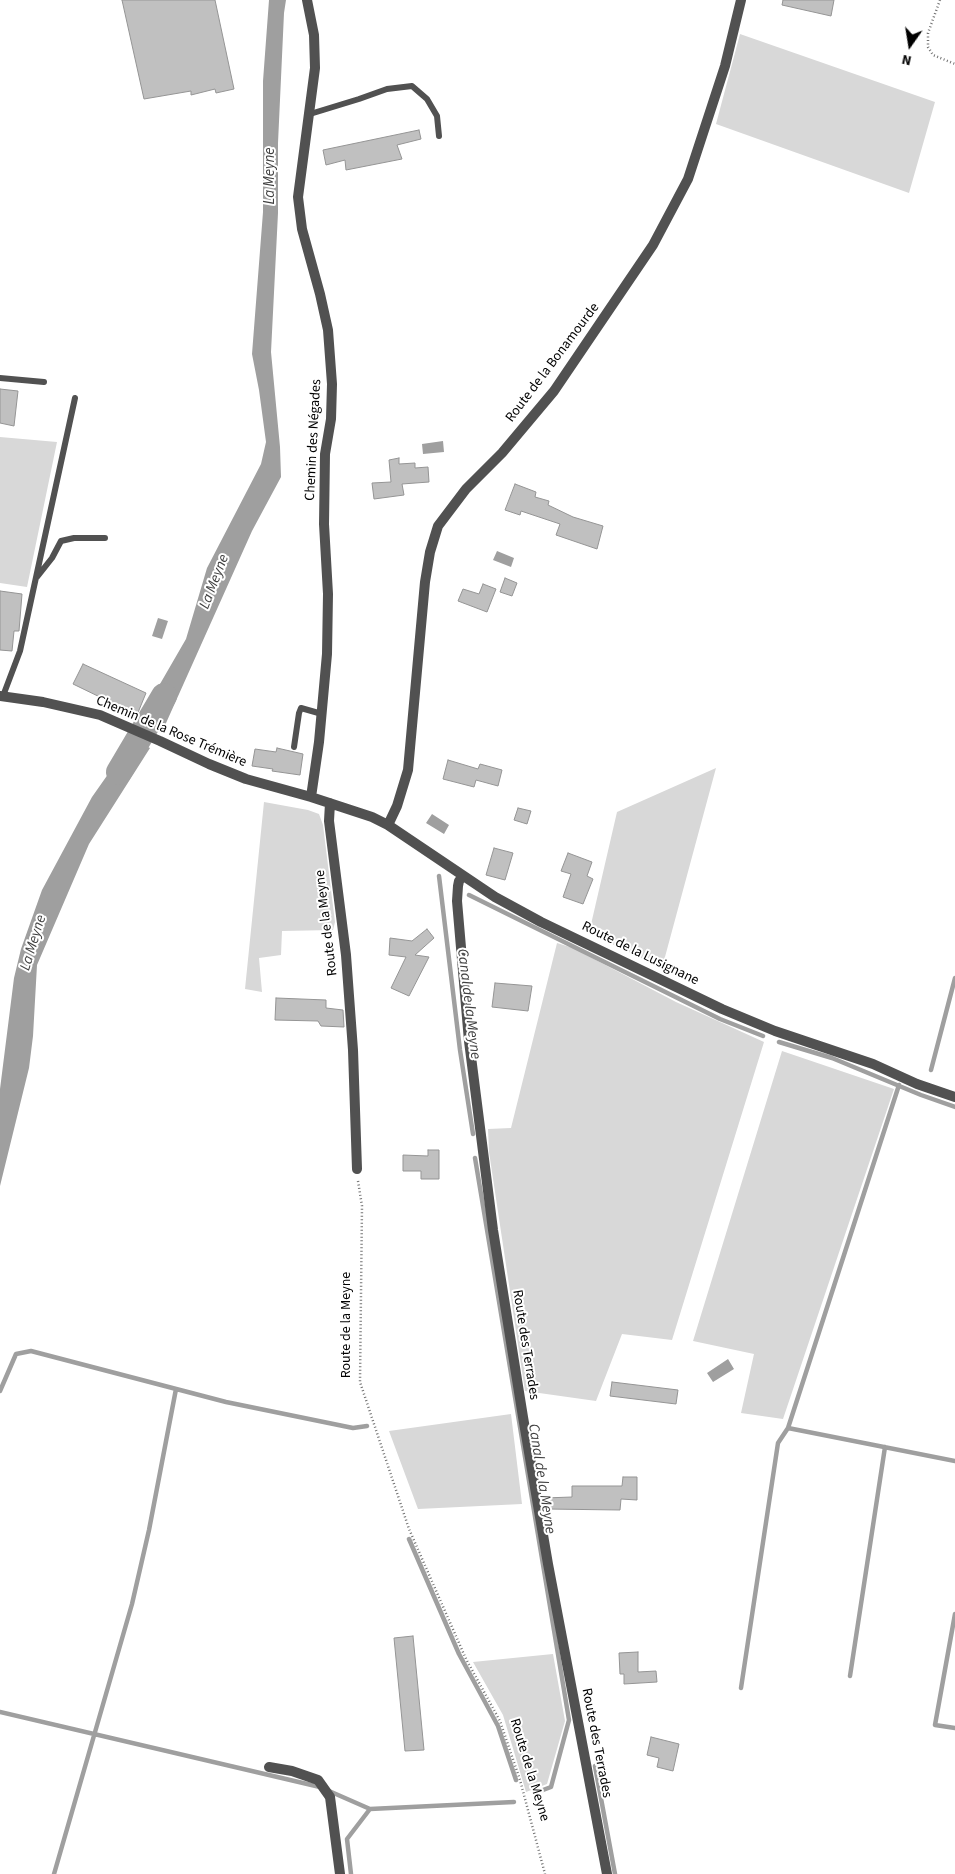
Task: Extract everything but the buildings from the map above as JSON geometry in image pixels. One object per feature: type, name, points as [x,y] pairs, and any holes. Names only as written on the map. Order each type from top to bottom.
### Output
[{"type":"street","name":"Chemin des Négades","points":[[307,0],[314,34],[315,68],[298,197],[302,229],[328,330],[332,384],[331,419],[325,454],[324,524],[328,594],[327,637],[322,714],[312,797]]},
{"type":"street","name":"Route de la Bonamourde","points":[[388,825],[397,806],[408,770],[425,582],[430,552],[438,526],[466,489],[502,453],[554,391],[653,245],[688,179],[725,66],[740,0]]},
{"type":"street","name":"Chemin de la Rose Trémière","points":[[1,693],[100,715],[246,779],[330,802]]},
{"type":"street","name":"Route de la Lusignane","points":[[330,802],[372,817],[388,825],[495,898],[722,1009],[775,1031],[873,1064],[917,1084],[955,1097]]},
{"type":"street","name":"Route de la Meyne","points":[[330,802],[329,821],[346,955],[354,1050],[357,1170]]},
{"type":"street","name":"Route des Terrades","points":[[464,876],[459,881],[457,901],[469,1041],[494,1230],[521,1407],[548,1564],[607,1874]]},
{"type":"street","points":[[269,1768],[292,1771],[318,1780],[330,1797],[340,1874]]},
{"type":"lane","points":[[310,114],[387,89],[412,86],[428,99],[437,116],[439,136]]},
{"type":"lane","points":[[0,378],[44,382]]},
{"type":"lane","points":[[1,693],[20,651],[75,398]]},
{"type":"lane","points":[[35,580],[52,558],[61,541],[74,538],[106,538]]},
{"type":"lane","points":[[294,747],[301,708],[322,714]]},
{"type":"path","points":[[940,0],[928,33],[928,46],[933,55],[955,64]]},
{"type":"path","name":"Route de la Meyne","points":[[357,1170],[362,1206],[360,1382],[409,1529],[466,1659],[500,1720],[520,1780],[545,1874]]},
{"type":"shaded area","points":[[740,34],[935,102],[909,193],[716,124]]},
{"type":"shaded area","points":[[0,437],[57,442],[27,587],[0,583]]},
{"type":"shaded area","points":[[716,768],[662,968],[589,933],[617,812]]},
{"type":"shaded area","points":[[264,802],[308,810],[319,814],[323,825],[335,922],[333,930],[282,931],[281,955],[259,958],[262,992],[245,989]]},
{"type":"shaded area","points":[[557,943],[573,948],[676,1002],[764,1042],[672,1340],[622,1334],[596,1401],[525,1391],[489,1152],[488,1129],[511,1128]]},
{"type":"shaded area","points":[[782,1051],[894,1089],[783,1419],[741,1413],[754,1354],[693,1341]]},
{"type":"shaded area","points":[[511,1414],[522,1504],[418,1509],[389,1431]]},
{"type":"shaded area","points":[[553,1654],[565,1721],[547,1784],[526,1792],[503,1715],[473,1662]]},
{"type":"water","points":[[269,0],[286,0],[278,143],[278,213],[271,352],[281,477],[252,531],[162,732],[138,722],[186,639],[207,568],[261,464],[266,442],[252,354],[263,212],[263,81]]},
{"type":"water","points":[[443,441],[444,452],[423,454],[422,444]]},
{"type":"water","points":[[497,551],[514,558],[511,567],[493,560]]},
{"type":"water","points":[[158,618],[168,621],[162,639],[152,636]]},
{"type":"water","points":[[129,738],[150,748],[89,844],[37,965],[33,1036],[29,1068],[0,1186],[0,1089],[14,978],[21,949],[42,890],[92,797],[111,770]]},
{"type":"water","points":[[432,814],[449,825],[444,834],[426,823]]},
{"type":"water","points":[[728,1359],[734,1369],[713,1382],[707,1373]]},
{"type":"waterway","name":"La Meyne","points":[[119,772],[164,696]]},
{"type":"waterway","name":"Canal de la Meyne","points":[[439,876],[460,1050],[473,1134]]},
{"type":"waterway","points":[[469,895],[720,1019],[763,1036]]},
{"type":"waterway","points":[[931,1070],[955,978]]},
{"type":"waterway","points":[[779,1042],[832,1058],[955,1107]]},
{"type":"waterway","points":[[899,1085],[788,1428],[955,1461]]},
{"type":"waterway","name":"Canal de la Meyne","points":[[475,1158],[569,1720],[551,1787],[535,1793]]},
{"type":"waterway","points":[[0,1391],[16,1354],[31,1351],[226,1402],[353,1428],[367,1426]]},
{"type":"waterway","points":[[54,1874],[132,1604],[149,1530],[176,1389]]},
{"type":"waterway","points":[[741,1688],[778,1443],[788,1428]]},
{"type":"waterway","points":[[850,1676],[885,1447]]},
{"type":"waterway","points":[[409,1539],[459,1654],[498,1726],[516,1780]]},
{"type":"waterway","points":[[955,1614],[935,1725],[955,1728]]},
{"type":"waterway","points":[[0,1712],[320,1787]]},
{"type":"waterway","points":[[595,1766],[615,1874]]},
{"type":"waterway","points":[[329,1791],[370,1809]]},
{"type":"waterway","name":"Canal de la Meyne","points":[[351,1874],[347,1839],[370,1809],[514,1802]]}]
